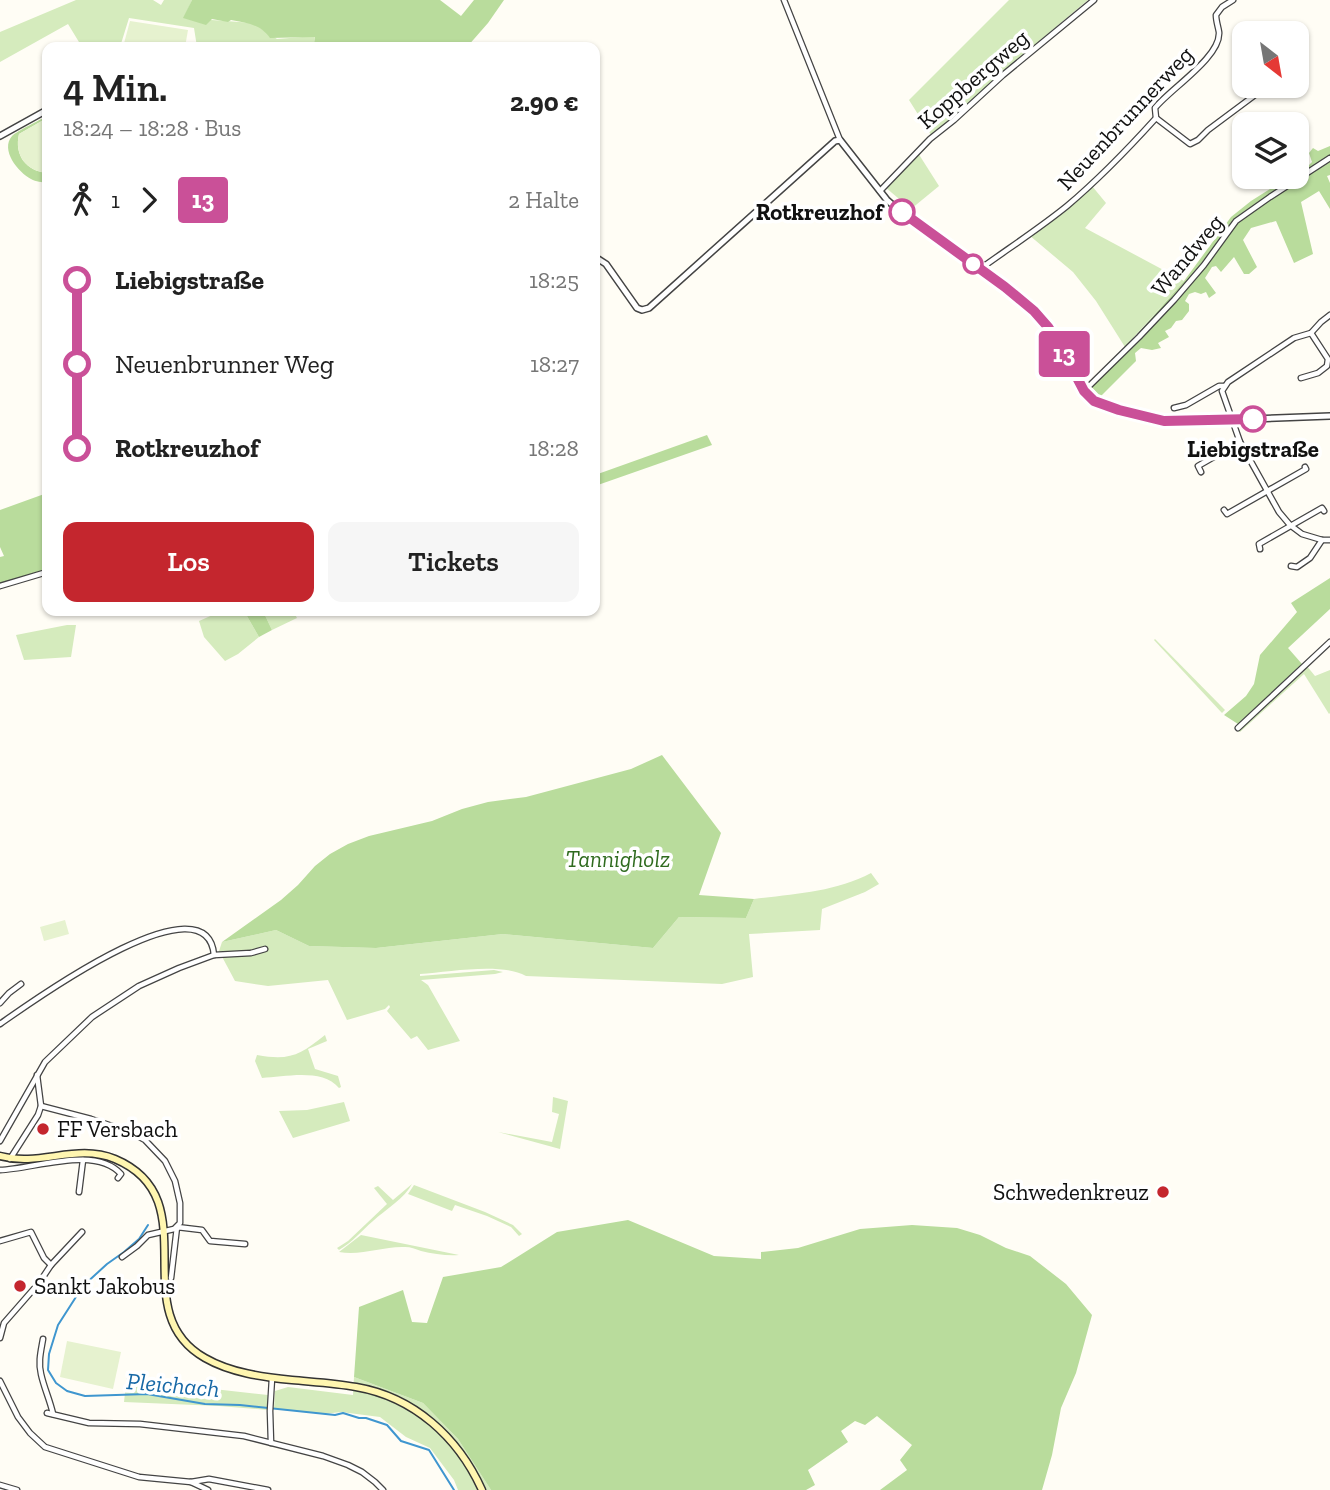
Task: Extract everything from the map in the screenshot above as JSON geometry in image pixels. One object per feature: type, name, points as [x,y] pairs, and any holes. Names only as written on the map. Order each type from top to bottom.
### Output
[{"type":"main road","points":[[0,1156],[30,1160],[82,1153],[117,1160],[137,1173],[147,1183],[160,1205],[165,1230],[167,1278],[164,1291],[176,1330],[189,1346],[222,1366],[247,1373],[357,1387],[400,1401],[442,1430],[462,1453],[482,1490]]},
{"type":"street","points":[[784,0],[840,140],[880,191],[900,211],[1034,311],[1048,327],[1084,391],[1094,401],[1164,421],[1330,416]]},
{"type":"street","name":"Koppbergweg","points":[[880,191],[930,139],[1094,0]]},
{"type":"street","name":"Neuenbrunnerweg","points":[[980,269],[1075,199],[1156,118],[1155,108],[1164,97],[1184,81],[1215,47],[1219,33],[1216,15],[1233,0]]},
{"type":"street","points":[[1156,118],[1191,144],[1251,98]]},
{"type":"street","points":[[0,136],[42,113]]},
{"type":"street","points":[[600,260],[606,264],[637,308],[649,308],[835,141],[840,140]]},
{"type":"street","name":"Wandweg","points":[[1084,391],[1174,300],[1237,221],[1330,158]]},
{"type":"street","points":[[1174,408],[1224,386],[1294,338],[1311,333],[1330,315]]},
{"type":"street","points":[[1301,378],[1318,373],[1327,366],[1328,359],[1311,333]]},
{"type":"street","points":[[1224,386],[1223,394],[1240,442],[1279,512],[1302,534],[1330,540]]},
{"type":"street","points":[[1201,471],[1198,466],[1240,442]]},
{"type":"street","points":[[1224,510],[1227,514],[1306,469],[1305,467]]},
{"type":"street","points":[[1260,549],[1259,544],[1290,525],[1322,508],[1324,511]]},
{"type":"street","points":[[1291,566],[1297,567],[1310,558],[1322,540]]},
{"type":"street","points":[[0,586],[42,573]]},
{"type":"street","points":[[1238,728],[1330,642]]},
{"type":"street","points":[[0,1024],[83,970],[150,936],[174,930],[191,930],[204,935],[214,952]]},
{"type":"street","points":[[0,1142],[49,1057],[106,1006],[139,986],[214,952],[251,953],[265,949]]},
{"type":"street","points":[[0,1003],[21,984]]},
{"type":"street","points":[[10,1159],[41,1106],[37,1074]]},
{"type":"street","points":[[41,1106],[130,1132],[145,1140],[164,1161],[175,1181],[181,1218],[167,1278]]},
{"type":"street","points":[[79,1192],[83,1160]]},
{"type":"street","points":[[0,1170],[83,1160],[103,1162],[113,1167],[121,1174],[118,1178]]},
{"type":"street","points":[[122,1257],[148,1235],[177,1227],[202,1230],[210,1241],[245,1244]]},
{"type":"street","points":[[0,1241],[31,1232],[44,1258],[51,1265]]},
{"type":"street","points":[[0,1338],[4,1323],[82,1232]]},
{"type":"street","points":[[43,1339],[41,1375],[50,1399],[50,1414],[89,1423],[130,1423],[227,1433],[271,1443],[348,1465],[362,1472],[383,1490]]},
{"type":"street","points":[[271,1443],[272,1378]]},
{"type":"street","points":[[0,1381],[18,1417],[45,1447],[139,1477],[191,1482],[209,1479],[268,1490]]},
{"type":"street","points":[[191,1482],[208,1490]]},
{"type":"street","points":[[0,1485],[17,1490]]},
{"type":"green space","points":[[76,0],[153,0],[161,5],[164,0],[192,0],[184,18],[253,23],[277,39],[315,36],[314,42],[196,42],[194,28],[129,18],[122,42],[79,42],[68,24],[0,62],[0,32]]},
{"type":"green space","points":[[192,0],[440,0],[461,16],[474,0],[504,0],[471,42],[314,42],[315,37],[270,38],[262,30],[248,23],[212,19],[206,25],[183,18]]},
{"type":"green space","points":[[1009,0],[1088,0],[931,135],[909,100]]},
{"type":"green space","points":[[130,21],[188,30],[186,42],[124,42]]},
{"type":"green space","points":[[42,119],[19,134],[18,149],[23,161],[42,172],[42,182],[26,176],[9,154],[12,136]]},
{"type":"green space","points":[[42,121],[42,172],[23,161],[18,149],[19,134]]},
{"type":"green space","points":[[1330,146],[1330,175],[1327,176],[1330,183],[1330,209],[1319,191],[1301,202],[1313,254],[1294,263],[1276,221],[1251,228],[1243,240],[1257,267],[1249,274],[1244,274],[1234,257],[1221,272],[1216,266],[1212,267],[1205,278],[1216,293],[1209,298],[1206,292],[1189,294],[1185,301],[1189,304],[1189,311],[1182,320],[1176,321],[1165,331],[1169,337],[1158,343],[1161,348],[1141,348],[1135,353],[1136,361],[1100,397],[1091,386],[1141,336],[1139,332],[1184,281],[1231,217],[1270,189],[1309,189],[1309,165],[1312,162],[1309,153],[1313,148],[1318,151]]},
{"type":"green space","name":"Rotkreuzhof","points":[[918,153],[939,186],[911,209],[885,187]]},
{"type":"green space","points":[[1092,186],[1106,203],[1085,228],[1184,281],[1125,347],[1096,301],[1073,272],[1029,235]]},
{"type":"green space","points":[[707,435],[712,445],[600,484],[600,473]]},
{"type":"green space","points":[[42,495],[42,574],[0,587],[0,557],[4,556],[0,547],[0,510]]},
{"type":"green space","points":[[1330,578],[1330,609],[1288,648],[1302,664],[1238,724],[1224,715],[1246,696],[1254,684],[1260,655],[1297,612],[1291,603]]},
{"type":"green space","points":[[210,616],[247,616],[259,637],[225,661],[204,637],[199,621]]},
{"type":"green space","points":[[247,616],[265,616],[272,630],[259,637]]},
{"type":"green space","points":[[265,616],[297,618],[272,630]]},
{"type":"green space","points":[[76,625],[71,657],[24,660],[16,635]]},
{"type":"green space","points":[[1154,640],[1225,710],[1222,713]]},
{"type":"green space","points":[[1306,665],[1315,676],[1330,670],[1329,714],[1304,674],[1238,731]]},
{"type":"green space","name":"Tannigholz","points":[[662,755],[721,833],[699,895],[754,899],[746,918],[679,917],[653,948],[503,934],[376,948],[309,946],[276,930],[222,942],[281,900],[330,854],[348,844],[369,836],[432,821],[488,802],[526,797],[631,769]]},
{"type":"green space","points":[[871,873],[879,884],[822,909],[820,930],[749,934],[753,977],[722,984],[526,976],[489,969],[420,974],[494,970],[503,972],[421,980],[428,985],[460,1041],[428,1050],[417,1036],[411,1039],[387,1011],[389,1005],[385,1009],[347,1020],[328,980],[268,986],[235,981],[219,951],[222,942],[276,930],[309,946],[376,948],[503,934],[653,948],[679,917],[746,918],[754,899],[829,888]]},
{"type":"green space","points":[[65,920],[69,934],[44,941],[40,927]]},
{"type":"green space","points":[[325,1035],[327,1041],[308,1049],[315,1069],[338,1076],[341,1087],[313,1076],[262,1078],[255,1061],[257,1055],[294,1055]]},
{"type":"green space","points":[[553,1097],[568,1101],[560,1149],[498,1132],[552,1142],[559,1114],[552,1112]]},
{"type":"green space","points":[[344,1102],[350,1121],[293,1138],[279,1111],[307,1110]]},
{"type":"green space","points":[[412,1184],[400,1199],[353,1240],[339,1250],[337,1248],[387,1204],[374,1188],[378,1186],[393,1200]]},
{"type":"green space","points":[[414,1185],[485,1212],[513,1225],[522,1234],[519,1236],[511,1227],[487,1216],[455,1205],[452,1211],[408,1194]]},
{"type":"green space","points":[[628,1220],[714,1256],[761,1259],[761,1252],[798,1248],[860,1229],[912,1225],[957,1228],[1030,1256],[1066,1284],[1092,1315],[1076,1373],[1061,1408],[1042,1490],[880,1490],[907,1470],[900,1460],[912,1445],[877,1416],[865,1425],[855,1421],[841,1431],[848,1442],[808,1470],[815,1485],[806,1490],[491,1490],[458,1439],[423,1403],[354,1377],[359,1307],[403,1290],[412,1322],[427,1323],[443,1277],[501,1267],[557,1232]]},
{"type":"green space","points":[[361,1235],[459,1255],[435,1254],[405,1247],[356,1253],[339,1252]]},
{"type":"green space","points":[[67,1341],[121,1352],[113,1389],[60,1377]]},
{"type":"green space","points":[[127,1375],[169,1384],[268,1395],[268,1410],[124,1402]]},
{"type":"green space","points":[[354,1377],[423,1403],[458,1439],[491,1490],[458,1490],[454,1480],[430,1448],[406,1437],[380,1417],[274,1409],[275,1391],[288,1387],[353,1395]]},
{"type":"waterway","name":"Pleichach","points":[[148,1225],[139,1239],[83,1286],[58,1325],[49,1354],[48,1370],[56,1383],[67,1391],[85,1396],[147,1394],[205,1404],[335,1415],[343,1413],[366,1418],[387,1425],[401,1441],[429,1450],[454,1490]]},
{"type":"bus line","name":"13","points":[[902,212],[1025,302],[1048,327],[1084,391],[1094,401],[1164,421],[1253,419]]},
{"type":"place","name":"Rotkreuzhof","points":[[902,212]]},
{"type":"place","name":"Liebigstraße","points":[[1253,419]]},
{"type":"place","name":"FF Versbach","points":[[43,1129]]},
{"type":"place","name":"Schwedenkreuz","points":[[1163,1192]]},
{"type":"place","name":"Sankt Jakobus","points":[[20,1286]]}]
